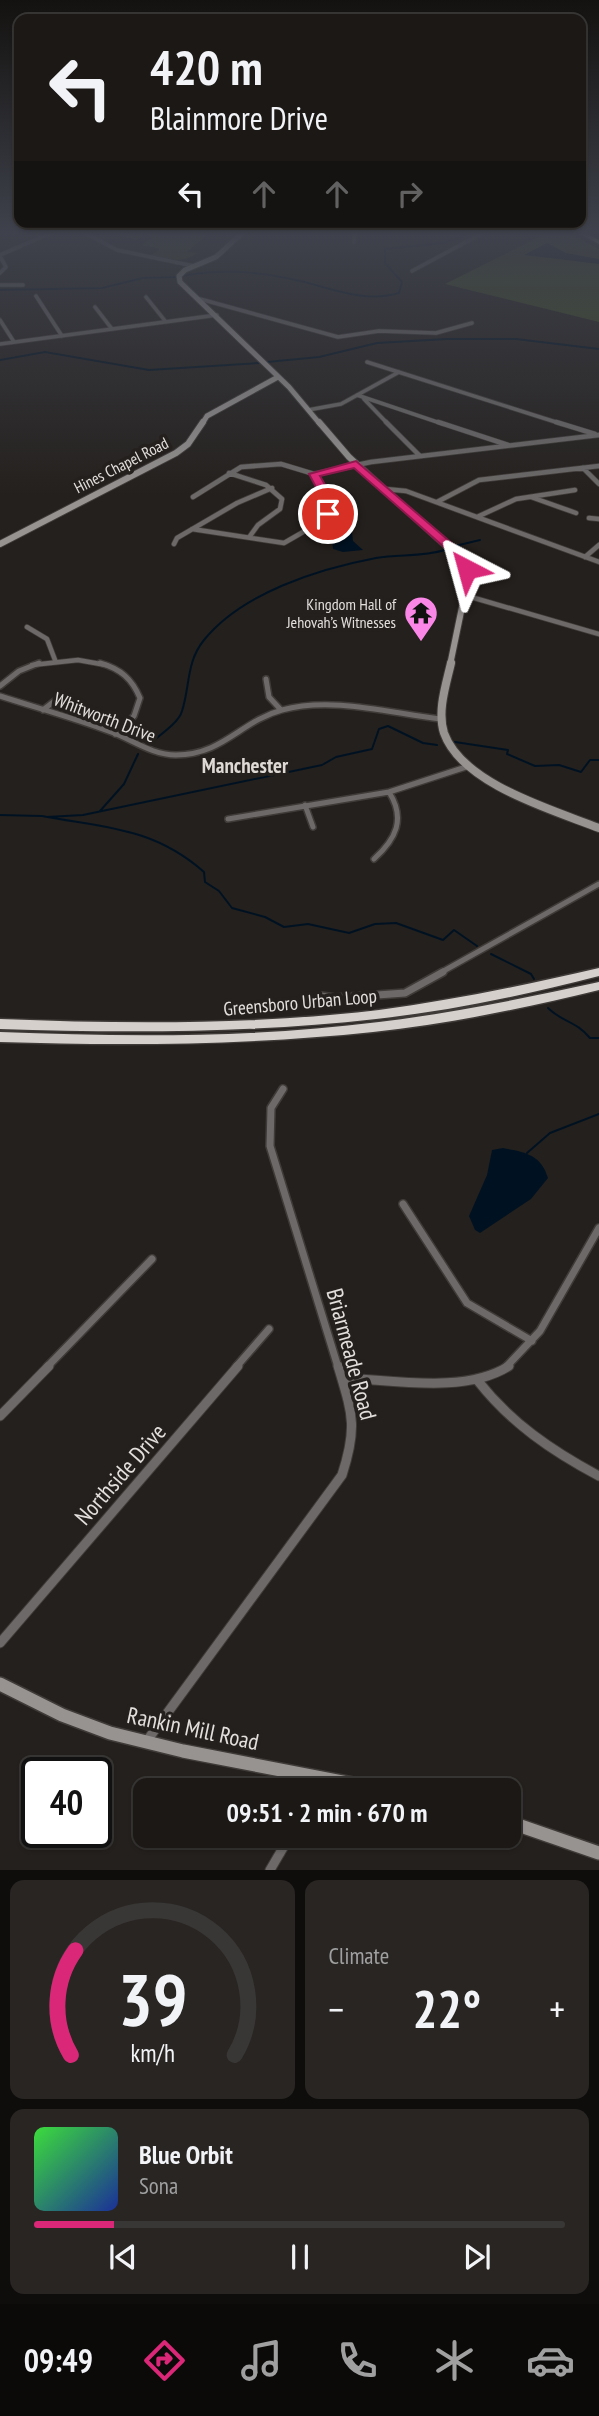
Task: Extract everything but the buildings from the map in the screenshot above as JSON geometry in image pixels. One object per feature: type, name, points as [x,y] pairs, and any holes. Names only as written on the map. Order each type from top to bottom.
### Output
[{"type":"highway","name":"Greensboro Urban Loop","points":[[0,1024],[160,1029],[321,1021],[445,1005],[599,972]]},
{"type":"highway","name":"Greensboro Urban Loop","points":[[0,1037],[181,1042],[323,1035],[450,1018],[599,986]]},
{"type":"street","points":[[1,321],[14,342]]},
{"type":"street","points":[[52,321],[62,336]]},
{"type":"street","points":[[106,321],[112,329]]},
{"type":"street","points":[[0,344],[171,321]]},
{"type":"street","points":[[223,321],[278,377],[356,464],[463,560],[467,572],[464,594],[440,719],[448,741],[468,766],[501,787],[599,828]]},
{"type":"street","points":[[283,321],[341,337],[379,331],[436,332],[472,323]]},
{"type":"street","points":[[367,362],[599,435]]},
{"type":"street","points":[[308,410],[337,405],[399,372]]},
{"type":"street","name":"Hines Chapel Road","points":[[0,544],[181,450],[207,416],[278,377]]},
{"type":"street","points":[[357,395],[511,446]]},
{"type":"street","points":[[357,395],[420,456]]},
{"type":"street","points":[[314,474],[356,464],[599,435]]},
{"type":"street","points":[[263,457],[265,464]]},
{"type":"street","points":[[192,529],[210,536],[250,537],[284,543],[317,524],[330,509],[321,482],[314,474],[291,465],[265,464],[229,473],[193,497]]},
{"type":"street","points":[[437,502],[479,480],[599,466]]},
{"type":"street","points":[[583,468],[599,484]]},
{"type":"street","points":[[229,473],[272,488],[279,494],[283,505],[278,512],[258,525],[250,537]]},
{"type":"street","points":[[174,544],[192,529],[272,488]]},
{"type":"street","points":[[384,489],[399,489],[599,562]]},
{"type":"street","points":[[477,517],[501,504],[530,496],[575,490]]},
{"type":"street","points":[[530,496],[576,513]]},
{"type":"street","points":[[589,518],[599,519]]},
{"type":"street","points":[[585,557],[599,545]]},
{"type":"street","points":[[464,594],[599,634]]},
{"type":"street","points":[[27,627],[47,639],[55,660]]},
{"type":"street","points":[[0,685],[23,669],[55,660],[96,662],[131,680],[138,689],[139,708],[115,734]]},
{"type":"street","points":[[266,679],[268,697],[281,710]]},
{"type":"street","points":[[43,710],[62,695]]},
{"type":"street","name":"Whitworth Drive","points":[[0,696],[115,734],[151,752],[179,755],[226,745],[260,720],[281,710],[324,707],[440,719]]},
{"type":"street","points":[[228,819],[389,792],[468,766]]},
{"type":"street","points":[[374,859],[390,845],[399,828],[399,808],[389,792]]},
{"type":"street","points":[[305,805],[313,827]]},
{"type":"street","points":[[321,996],[335,998],[408,992],[599,884]]},
{"type":"street","name":"Briarmeade Road","points":[[146,1742],[342,1475],[351,1450],[354,1425],[343,1378],[270,1146],[272,1107],[277,1094],[283,1089]]},
{"type":"street","points":[[403,1204],[467,1303],[532,1340]]},
{"type":"street","points":[[343,1378],[433,1384],[478,1381],[519,1358],[599,1228]]},
{"type":"street","points":[[0,1416],[152,1259]]},
{"type":"street","name":"Northside Drive","points":[[0,1643],[269,1329]]},
{"type":"street","points":[[478,1381],[495,1404],[514,1422],[599,1476]]},
{"type":"street","name":"Rankin Mill Road","points":[[0,1684],[62,1714],[110,1733],[297,1778]]},
{"type":"street","points":[[521,1826],[599,1853]]},
{"type":"street","points":[[270,1870],[283,1848]]},
{"type":"water","points":[[344,530],[352,532],[353,541],[363,550],[343,552],[333,549],[332,539]]},
{"type":"water","points":[[503,1148],[525,1153],[536,1159],[548,1178],[531,1199],[480,1233],[475,1230],[469,1216],[487,1175],[492,1150]]},
{"type":"waterway","points":[[267,362],[319,357],[377,343],[447,339],[516,339],[599,349]]},
{"type":"waterway","points":[[0,360],[45,352],[149,370],[259,363]]},
{"type":"waterway","points":[[455,546],[480,540]]},
{"type":"waterway","points":[[148,745],[180,716],[191,666],[198,648],[220,623],[239,609],[282,586],[330,569],[376,558],[445,550]]},
{"type":"waterway","points":[[48,817],[83,815],[322,765],[336,757],[372,749],[379,729],[388,726],[423,743],[437,745]]},
{"type":"waterway","points":[[455,742],[508,750],[507,754],[535,766],[559,765],[581,772],[590,760],[599,760]]},
{"type":"waterway","points":[[100,811],[124,784],[138,754]]},
{"type":"waterway","points":[[0,815],[41,816]]},
{"type":"waterway","points":[[42,816],[48,817]]},
{"type":"waterway","points":[[48,817],[128,832],[166,846],[204,872],[205,882],[219,891],[232,908],[265,917],[284,927],[308,924],[349,933],[375,924],[396,923],[443,940],[454,930],[477,946]]},
{"type":"waterway","points":[[491,954],[531,974],[534,979]]},
{"type":"waterway","points":[[548,1008],[580,1028],[590,1038],[599,1038]]},
{"type":"waterway","points":[[527,1153],[550,1133],[599,1114]]},
{"type":"place","name":"Kingdom Hall of Jehovah’s Witnesses","points":[[421,643]]},
{"type":"district","name":"Manchester","points":[[245,765]]},
{"type":"route","points":[[328,514],[330,504],[323,494],[321,482],[314,474],[356,464],[457,553],[467,569]]}]
